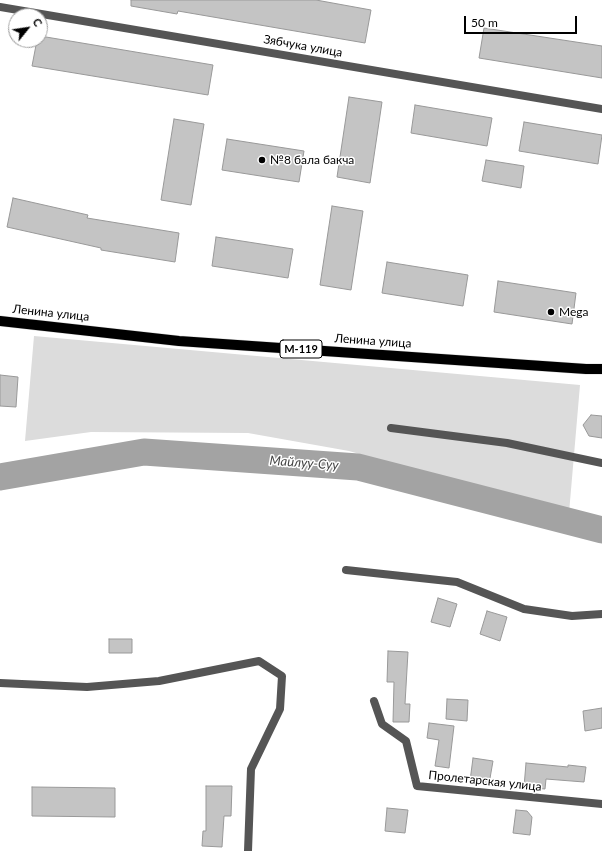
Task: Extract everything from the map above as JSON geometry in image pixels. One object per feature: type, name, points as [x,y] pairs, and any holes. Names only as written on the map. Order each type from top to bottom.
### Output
[{"type":"main road","name":"Ленина улица","points":[[0,321],[179,341],[578,369],[602,369]]},
{"type":"street","name":"Зябчука улица","points":[[0,7],[602,109]]},
{"type":"street","points":[[391,428],[507,443],[602,463]]},
{"type":"street","points":[[346,570],[457,582],[524,609],[572,616],[602,614]]},
{"type":"street","points":[[0,683],[87,687],[160,681],[259,661],[282,676],[280,708],[251,769],[248,851]]},
{"type":"street","name":"Пролетарская улица","points":[[374,701],[382,724],[406,741],[417,786],[602,804]]},
{"type":"shaded area","points":[[34,336],[580,385],[569,513],[349,451],[248,433],[91,432],[25,441]]},
{"type":"building","points":[[131,0],[316,0],[371,10],[365,43],[178,11],[177,14],[131,6]]},
{"type":"building","points":[[484,28],[602,46],[602,78],[479,58]]},
{"type":"building","points":[[48,37],[213,65],[208,95],[32,66],[35,48],[48,48]]},
{"type":"building","points":[[349,97],[382,102],[370,183],[337,177]]},
{"type":"building","points":[[415,105],[492,118],[487,146],[411,133]]},
{"type":"building","points":[[174,119],[204,124],[191,205],[161,200]]},
{"type":"building","points":[[524,122],[602,135],[598,164],[519,151]]},
{"type":"building","points":[[227,139],[304,151],[299,182],[222,170]]},
{"type":"building","points":[[486,160],[524,166],[521,188],[482,181]]},
{"type":"building","points":[[13,198],[88,215],[87,218],[179,233],[175,262],[101,250],[101,248],[7,227]]},
{"type":"building","points":[[332,206],[363,211],[351,290],[320,285]]},
{"type":"building","points":[[216,237],[293,249],[288,278],[212,266]]},
{"type":"building","points":[[387,262],[468,275],[463,306],[382,293]]},
{"type":"building","points":[[498,281],[576,293],[572,324],[494,312]]},
{"type":"building","points":[[0,375],[18,377],[16,407],[0,406]]},
{"type":"building","points":[[591,415],[602,416],[602,438],[589,436],[583,425]]},
{"type":"building","points":[[438,598],[457,604],[450,627],[431,622]]},
{"type":"building","points":[[487,611],[507,617],[500,641],[480,634]]},
{"type":"building","points":[[109,639],[132,639],[132,653],[109,653]]},
{"type":"building","points":[[388,651],[408,652],[405,704],[410,704],[409,722],[393,722],[394,682],[387,682]]},
{"type":"building","points":[[447,699],[468,700],[467,721],[446,719]]},
{"type":"building","points":[[602,708],[602,728],[585,731],[583,711]]},
{"type":"building","points":[[429,723],[454,726],[449,768],[435,766],[439,740],[427,738]]},
{"type":"building","points":[[473,758],[493,761],[489,784],[470,781]]},
{"type":"building","points":[[526,763],[586,767],[584,782],[546,779],[545,789],[524,787]]},
{"type":"building","points":[[206,786],[232,786],[231,816],[224,816],[222,847],[202,846],[203,831],[206,831]]},
{"type":"building","points":[[32,787],[115,788],[115,817],[32,816]]},
{"type":"building","points":[[387,808],[408,810],[405,833],[385,831]]},
{"type":"building","points":[[516,810],[527,811],[532,817],[530,835],[513,833]]},
{"type":"waterway","name":"Майлуу-Суу","points":[[0,477],[144,452],[358,467],[602,530]]},
{"type":"place","name":"№8 бала бакча","points":[[262,160]]},
{"type":"place","name":"Mega","points":[[551,312]]}]
